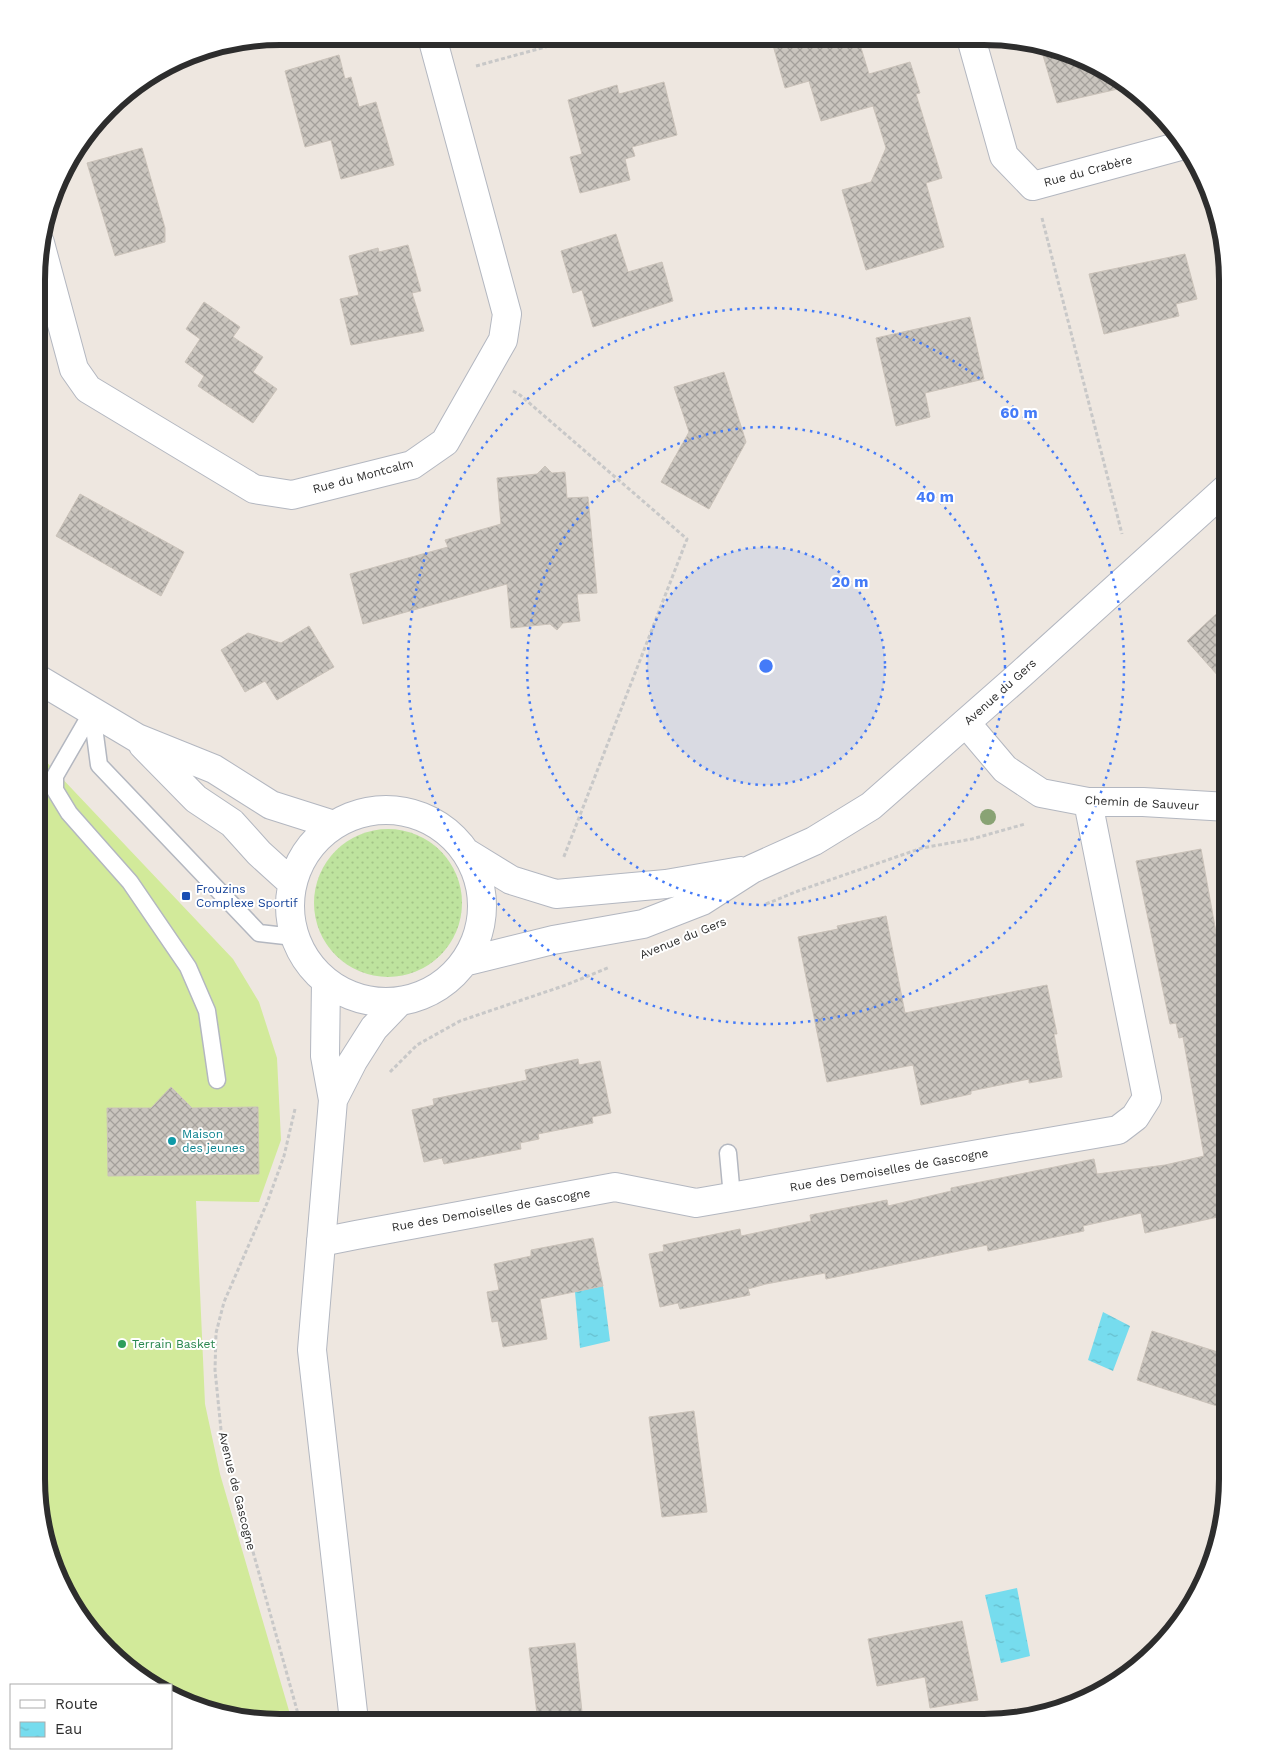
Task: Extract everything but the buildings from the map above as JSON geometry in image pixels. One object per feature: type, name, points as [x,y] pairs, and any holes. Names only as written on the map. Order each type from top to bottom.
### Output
[{"type":"main road","name":"Rue du Montcalm","points":[[46,265],[74,370],[88,389],[254,489],[292,495],[412,465],[445,442],[503,340],[507,314],[434,45]]},
{"type":"main road","name":"Rue du Crabère","points":[[973,45],[1004,156],[1033,186],[1177,147]]},
{"type":"main road","name":"Avenue du Gers","points":[[464,962],[553,940],[643,924],[702,901],[752,869],[814,841],[871,806],[1219,495]]},
{"type":"main road","points":[[45,683],[136,738],[214,769],[271,805],[334,825]]},
{"type":"main road","name":"Chemin de Sauveur","points":[[966,723],[1005,768],[1041,793],[1088,802],[1143,802],[1219,806]]},
{"type":"main road","points":[[136,738],[196,799],[232,823],[259,853],[292,883]]},
{"type":"main road","name":"Rue des Demoiselles de Gascogne","points":[[320,1242],[615,1187],[696,1203],[1118,1130],[1135,1117],[1147,1098],[1088,802]]},
{"type":"main road","points":[[381,809],[406,811],[430,820],[450,834],[467,852],[479,879],[482,908],[477,937],[464,962],[446,981],[424,994],[400,1001],[374,1001],[348,995],[326,981],[307,962],[294,937],[289,910],[292,883],[301,860],[315,840],[334,825],[357,814],[381,809]]},
{"type":"main road","name":"Avenue du Gers","points":[[467,852],[511,880],[556,894],[666,884],[752,869]]},
{"type":"main road","points":[[326,981],[325,1056],[333,1100],[312,1350],[353,1714]]},
{"type":"main road","points":[[333,1100],[352,1061],[374,1028],[400,1001]]},
{"type":"lane","points":[[92,712],[98,765],[259,933],[294,937]]},
{"type":"lane","points":[[92,712],[55,776],[55,790],[69,814],[130,882],[188,967],[207,1011],[217,1080]]},
{"type":"lane","points":[[728,1153],[732,1197]]},
{"type":"path","points":[[442,75],[553,45]]},
{"type":"path","points":[[1033,186],[1122,534]]},
{"type":"path","points":[[484,376],[520,395],[687,539],[560,866]]},
{"type":"path","points":[[762,906],[798,891],[922,848],[972,839],[1030,823]]},
{"type":"path","points":[[385,1077],[417,1045],[460,1021],[566,985],[610,967]]},
{"type":"path","name":"Avenue de Gascogne","points":[[296,1107],[284,1156],[267,1203],[224,1302],[216,1332],[215,1370],[222,1440],[298,1714]]},
{"type":"green space","points":[[45,760],[233,959],[259,1002],[277,1058],[281,1140],[259,1202],[196,1201],[205,1404],[220,1474],[290,1714],[249,1712],[204,1702],[172,1688],[172,1684],[162,1683],[149,1674],[125,1656],[103,1634],[85,1610],[69,1583],[53,1540],[47,1510],[45,1479]]},
{"type":"green space","points":[[388,829],[403,830],[416,834],[441,850],[457,875],[461,888],[461,918],[457,931],[441,956],[416,972],[403,976],[388,977],[373,976],[360,972],[335,956],[319,931],[315,918],[314,903],[315,888],[319,875],[335,850],[360,834],[373,830]]},
{"type":"water","points":[[603,1286],[610,1341],[580,1348],[575,1292]]},
{"type":"water","points":[[1103,1312],[1130,1326],[1113,1371],[1088,1360]]},
{"type":"water","points":[[1017,1588],[1030,1656],[1001,1663],[985,1595]]},
{"type":"place","name":"Frouzins Complexe Sportif","points":[[186,896]]},
{"type":"place","name":"Maison des jeunes","points":[[172,1141]]},
{"type":"place","name":"Terrain Basket","points":[[122,1344]]}]
